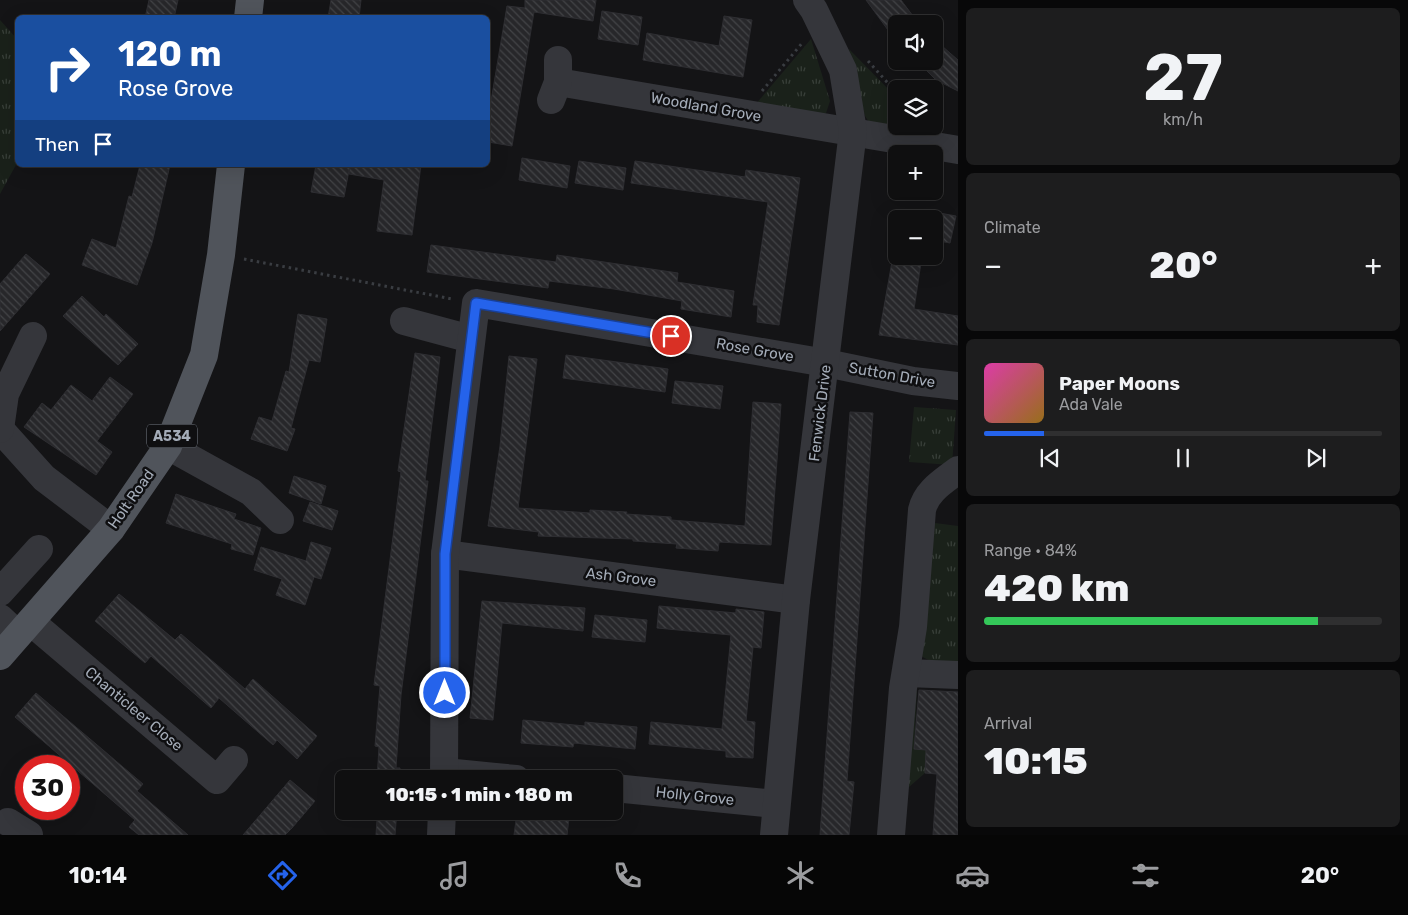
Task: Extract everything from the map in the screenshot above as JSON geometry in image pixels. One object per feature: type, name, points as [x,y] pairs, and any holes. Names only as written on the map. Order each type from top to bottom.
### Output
[{"type":"main road","points":[[248,15],[250,0]]},
{"type":"main road","name":"Holt Road","points":[[0,656],[17,625],[111,529],[168,446],[204,355],[221,255],[231,167]]},
{"type":"street","name":"Fenwick Drive","points":[[774,835],[796,600],[853,131],[843,70],[814,11]]},
{"type":"street","name":"Woodland Grove","points":[[555,80],[958,150]]},
{"type":"street","name":"Rose Grove","points":[[476,303],[826,363]]},
{"type":"street","points":[[444,770],[445,554],[476,303]]},
{"type":"street","points":[[404,321],[471,339]]},
{"type":"street","points":[[33,336],[5,394],[0,429],[44,478],[111,529]]},
{"type":"street","name":"Sutton Drive","points":[[826,363],[912,381],[958,386]]},
{"type":"street","points":[[168,446],[251,492],[280,520]]},
{"type":"street","points":[[891,835],[903,688],[907,673],[913,627],[922,510],[930,493],[958,470]]},
{"type":"street","points":[[0,592],[39,550]]},
{"type":"street","name":"Ash Grove","points":[[445,554],[796,600]]},
{"type":"street","name":"Chanticleer Close","points":[[17,625],[217,780],[234,760]]},
{"type":"street","points":[[907,673],[958,675]]},
{"type":"street","name":"Holly Grove","points":[[623,789],[776,804]]},
{"type":"street","points":[[441,835],[442,820]]},
{"type":"path","points":[[744,113],[814,11]]},
{"type":"path","points":[[221,255],[476,303]]},
{"type":"green space","points":[[0,20],[15,37],[15,167],[0,194]]},
{"type":"green space","points":[[811,39],[830,101],[826,113],[818,116],[755,105]]},
{"type":"green space","points":[[849,49],[888,89],[888,126],[869,122],[865,116]]},
{"type":"green space","points":[[914,407],[956,410],[952,465],[909,462]]},
{"type":"green space","points":[[935,511],[935,523],[958,526],[958,662],[930,661],[917,651]]},
{"type":"green space","points":[[917,690],[914,749],[926,750],[925,773],[901,794],[911,700]]},
{"type":"building","points":[[149,0],[178,0],[175,15],[146,15]]},
{"type":"building","points":[[331,0],[361,0],[359,15],[328,15]]},
{"type":"building","points":[[525,0],[596,0],[593,21],[534,12],[512,146],[490,142],[491,101],[507,6],[525,8]]},
{"type":"building","points":[[866,0],[901,0],[912,15],[888,15],[888,30]]},
{"type":"building","points":[[602,11],[642,17],[638,45],[598,39]]},
{"type":"building","points":[[724,16],[752,20],[743,77],[643,60],[647,33],[719,46]]},
{"type":"building","points":[[943,47],[958,60],[958,91],[943,84],[943,80],[936,80],[926,70],[943,70]]},
{"type":"building","points":[[522,158],[570,166],[567,188],[519,180]]},
{"type":"building","points":[[579,161],[626,168],[623,190],[575,183]]},
{"type":"building","points":[[635,161],[745,177],[746,170],[800,178],[779,325],[757,322],[758,305],[753,305],[768,202],[631,183]]},
{"type":"building","points":[[140,167],[170,167],[152,243],[137,285],[82,265],[92,239],[116,248],[129,196],[132,197]]},
{"type":"building","points":[[316,167],[350,167],[344,197],[311,192]]},
{"type":"building","points":[[350,167],[421,167],[412,235],[377,231],[384,180],[349,174]]},
{"type":"building","points":[[943,214],[956,216],[950,243],[943,242]]},
{"type":"building","points":[[431,245],[556,262],[557,255],[678,273],[677,282],[734,291],[731,317],[681,309],[682,301],[614,289],[549,281],[548,288],[427,272]]},
{"type":"building","points":[[26,254],[50,274],[0,331],[0,284]]},
{"type":"building","points":[[891,265],[921,265],[914,309],[958,316],[958,345],[879,335]]},
{"type":"building","points":[[82,296],[104,317],[106,314],[138,344],[118,365],[63,316]]},
{"type":"building","points":[[298,314],[327,319],[320,362],[309,360],[291,428],[295,429],[287,451],[251,439],[259,417],[272,421],[286,371],[289,372]]},
{"type":"building","points":[[415,353],[440,357],[425,481],[428,481],[401,695],[396,768],[400,768],[400,770],[378,770],[379,747],[375,746],[380,686],[374,685],[401,472],[398,471]]},
{"type":"building","points":[[566,355],[668,369],[665,392],[563,378]]},
{"type":"building","points":[[509,356],[537,359],[518,508],[590,513],[590,510],[627,512],[626,514],[671,517],[671,520],[745,526],[753,402],[781,404],[771,545],[719,542],[718,551],[676,548],[677,544],[633,541],[633,539],[538,536],[539,532],[488,526],[500,446]]},
{"type":"building","points":[[110,377],[133,394],[97,441],[112,452],[96,475],[24,427],[42,403],[51,410],[71,385],[92,401]]},
{"type":"building","points":[[675,381],[723,386],[720,409],[672,403]]},
{"type":"building","points":[[850,412],[873,413],[847,781],[854,782],[849,835],[820,835]]},
{"type":"building","points":[[294,476],[326,486],[321,504],[289,493]]},
{"type":"building","points":[[176,494],[236,514],[234,519],[261,528],[253,555],[231,549],[232,544],[166,523]]},
{"type":"building","points":[[310,502],[338,511],[332,530],[303,521]]},
{"type":"building","points":[[311,542],[331,548],[321,579],[314,577],[305,605],[276,595],[282,579],[254,570],[261,547],[306,561]]},
{"type":"building","points":[[119,594],[175,640],[181,634],[245,689],[253,679],[317,736],[297,759],[277,740],[273,745],[219,698],[211,708],[151,656],[145,663],[95,621]]},
{"type":"building","points":[[482,601],[585,608],[583,631],[502,623],[493,720],[470,718]]},
{"type":"building","points":[[659,606],[736,613],[736,609],[764,612],[761,648],[753,647],[746,721],[755,722],[753,758],[726,757],[726,751],[649,744],[651,722],[722,729],[731,635],[657,628]]},
{"type":"building","points":[[595,615],[647,620],[645,642],[592,637]]},
{"type":"building","points":[[919,690],[958,692],[958,835],[933,835],[937,774],[925,773],[926,750],[914,749]]},
{"type":"building","points":[[36,693],[143,784],[137,791],[188,835],[139,835],[129,827],[135,820],[80,773],[80,755],[59,755],[15,717]]},
{"type":"building","points":[[523,720],[585,726],[585,722],[637,727],[635,749],[574,743],[573,747],[521,743]]},
{"type":"building","points":[[290,780],[315,801],[292,828],[285,835],[243,835]]},
{"type":"building","points":[[377,820],[396,820],[395,835],[376,835]]},
{"type":"building","points":[[516,820],[569,820],[567,835],[514,835]]},
{"type":"route","points":[[445,693],[445,554],[476,303],[671,336]]}]
